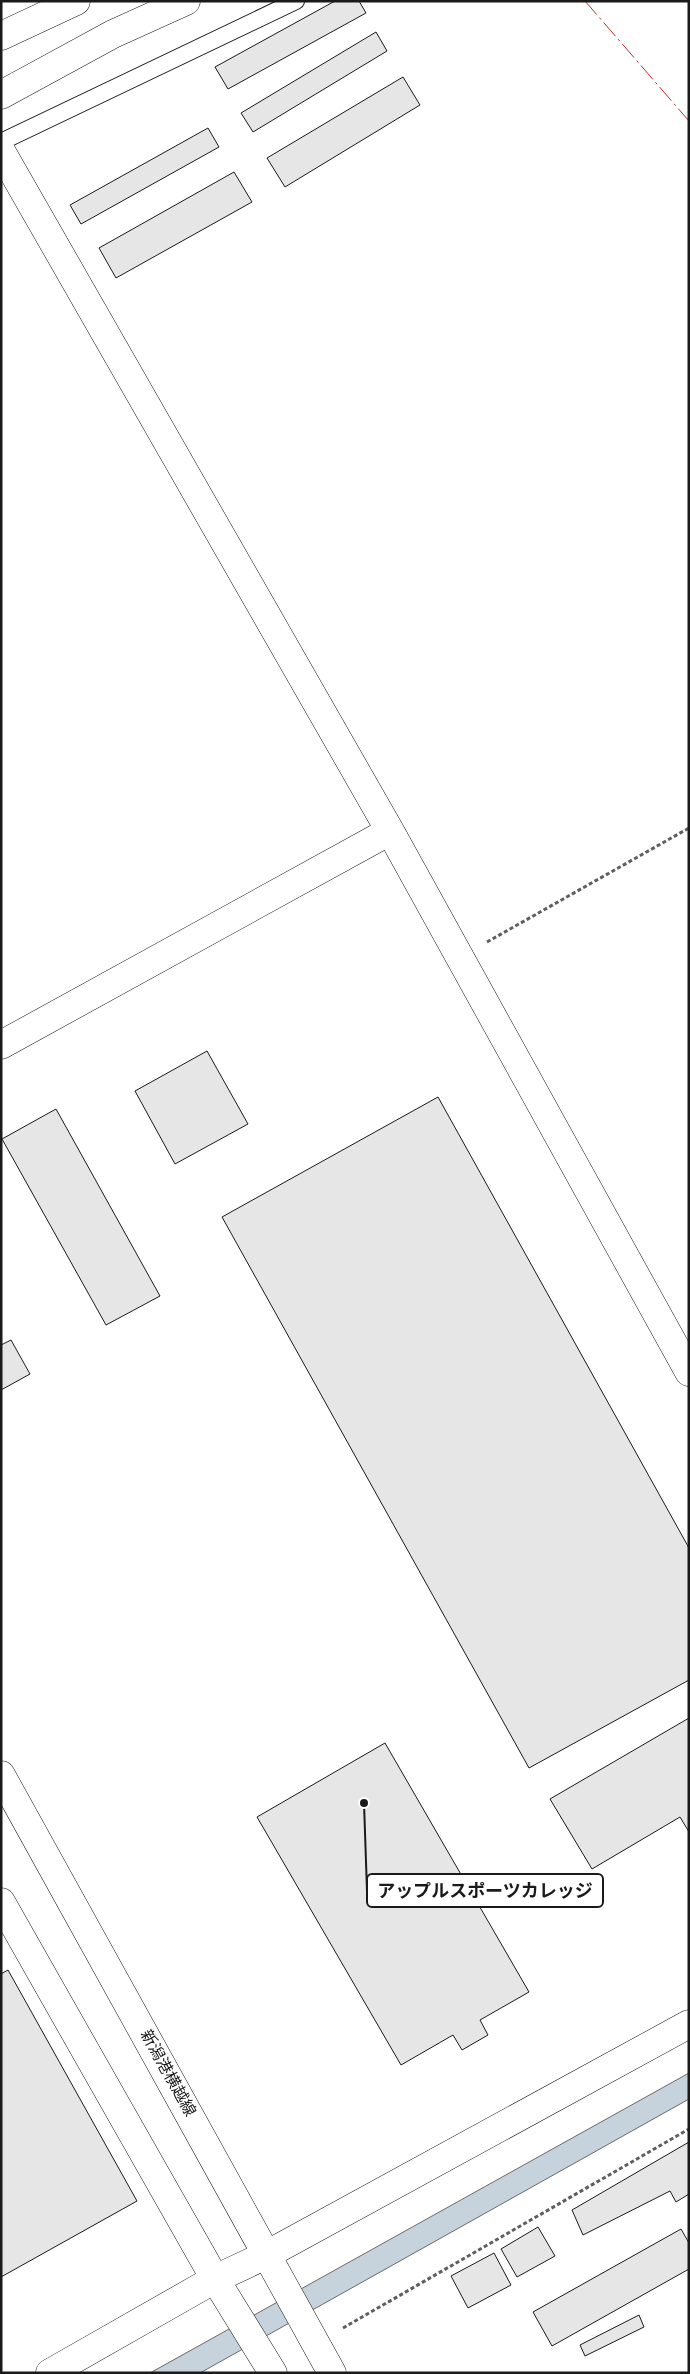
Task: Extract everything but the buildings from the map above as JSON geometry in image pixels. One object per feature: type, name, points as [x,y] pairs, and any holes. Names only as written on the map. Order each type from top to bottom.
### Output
[{"type":"main road","points":[[1,36],[76,1]]},
{"type":"main road","points":[[1,95],[113,34],[186,1]]},
{"type":"main road","points":[[1,151],[390,831],[689,1372]]},
{"type":"main road","points":[[1,1045],[390,831]]},
{"type":"main road","name":"新潟港横越線","points":[[1,1775],[268,2254],[332,2373]]},
{"type":"main road","points":[[1,1902],[215,2279],[273,2373]]},
{"type":"main road","points":[[50,2373],[215,2279],[268,2254],[689,2024]]},
{"type":"lane","points":[[1,142],[296,1]]},
{"type":"path","points":[[460,958],[689,828]]},
{"type":"path","points":[[316,2343],[689,2129]]},
{"type":"shaded area","points":[[689,2073],[689,2099],[200,2373],[150,2373]]},
{"type":"power","points":[[585,1],[689,121]]},
{"type":"place","name":"アップルスポーツカレッジ","points":[[364,1803]]}]
